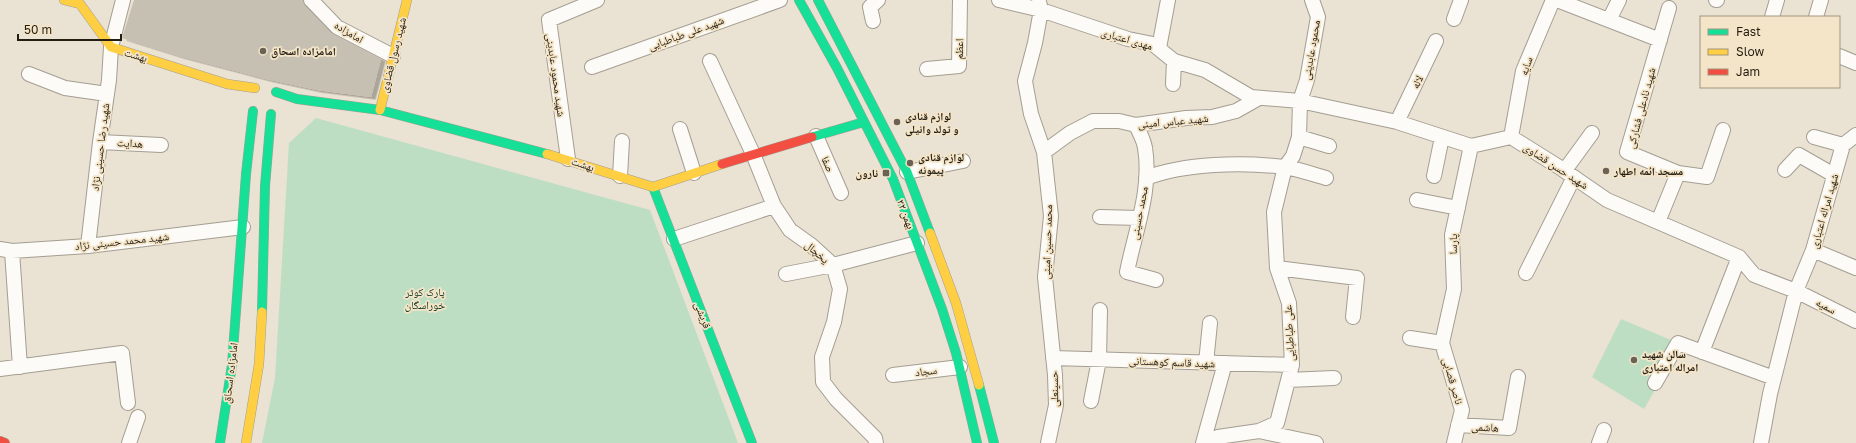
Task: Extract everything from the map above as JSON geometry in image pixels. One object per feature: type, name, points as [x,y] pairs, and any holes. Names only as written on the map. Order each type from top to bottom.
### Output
[{"type":"street","name":"بهشت","points":[[64,0],[80,4],[111,47],[227,84]]},
{"type":"street","points":[[111,47],[122,0]]},
{"type":"street","name":"امامزاده","points":[[311,0],[337,27],[393,56]]},
{"type":"street","name":"شهید علی طباطبایی","points":[[592,67],[780,0]]},
{"type":"street","name":"۲۲ بهمن","points":[[799,0],[893,180],[942,309],[960,367],[978,443]]},
{"type":"street","name":"۲۲ بهمن","points":[[818,0],[907,172],[941,263],[970,348],[994,443]]},
{"type":"street","points":[[873,21],[870,7],[878,0]]},
{"type":"street","name":"اعظم","points":[[927,69],[959,66],[960,0]]},
{"type":"street","name":"مهدی اعتباری","points":[[999,0],[1040,5],[1128,39],[1153,44],[1174,61],[1205,70],[1251,97],[1300,101]]},
{"type":"street","points":[[1159,48],[1168,0]]},
{"type":"street","name":"محمود عابدینی","points":[[1300,101],[1307,80],[1318,17],[1312,0]]},
{"type":"street","points":[[1454,19],[1461,0]]},
{"type":"street","name":"سایه","points":[[1511,137],[1523,71],[1554,0]]},
{"type":"street","points":[[1557,0],[1660,40]]},
{"type":"street","points":[[1610,20],[1619,0]]},
{"type":"street","points":[[1772,16],[1777,0]]},
{"type":"street","points":[[1816,16],[1821,0]]},
{"type":"street","name":"شهید رسول قضاوی","points":[[380,110],[405,1]]},
{"type":"street","name":"شهید محمود عابدینی","points":[[568,159],[549,20],[593,1]]},
{"type":"street","name":"محمد حسین امینی","points":[[1040,5],[1035,43],[1025,81],[1031,114],[1044,152],[1051,216],[1044,277],[1053,358]]},
{"type":"street","name":"شهید نادعلی فشارکی","points":[[1669,8],[1627,152],[1678,173]]},
{"type":"street","name":"لاله","points":[[1397,122],[1436,41]]},
{"type":"street","name":"شهید رضا حسینی نژاد","points":[[88,246],[107,94],[111,47]]},
{"type":"street","points":[[1840,56],[1856,63]]},
{"type":"street","name":"یخچال","points":[[710,61],[753,154],[774,206],[790,230],[812,245],[833,265],[840,289],[834,322],[822,357],[823,382],[836,399],[875,438],[876,443]]},
{"type":"street","points":[[1173,84],[1174,61]]},
{"type":"street","points":[[30,74],[65,88],[107,94]]},
{"type":"street","points":[[227,84],[254,88],[266,86],[276,92],[280,104]]},
{"type":"street","points":[[227,84],[247,98],[252,111],[261,115],[271,114]]},
{"type":"street","points":[[247,98],[254,88]]},
{"type":"street","name":"بهشت","points":[[276,92],[297,99],[380,110],[568,159],[654,187]]},
{"type":"street","name":"شهید عباس امینی","points":[[1044,152],[1070,133],[1093,120],[1119,121],[1136,125],[1186,118],[1212,117],[1236,111],[1259,98]]},
{"type":"street","points":[[246,443],[264,266],[265,186],[271,114],[280,104],[297,99]]},
{"type":"street","name":"شهید حسن قضاوی","points":[[1300,101],[1397,122],[1471,146],[1511,137],[1570,174],[1607,200],[1739,257],[1754,275],[1796,291]]},
{"type":"street","name":"علی طباطبایی","points":[[1206,443],[1218,436],[1259,430],[1277,423],[1292,365],[1289,303],[1277,268],[1274,212],[1285,168],[1293,156],[1299,137],[1300,101]]},
{"type":"street","name":"امامزاده اسحاق","points":[[220,443],[236,365],[246,174],[252,111]]},
{"type":"street","points":[[654,187],[753,154],[864,122]]},
{"type":"street","name":"محمد حسینی","points":[[1136,125],[1145,147],[1145,198],[1127,272],[1156,280]]},
{"type":"street","points":[[680,129],[694,174]]},
{"type":"street","points":[[1658,222],[1678,173],[1707,177],[1723,130]]},
{"type":"street","points":[[1526,272],[1570,174],[1592,133]]},
{"type":"street","points":[[1814,137],[1843,145],[1856,135]]},
{"type":"street","name":"صفا","points":[[816,136],[841,193]]},
{"type":"street","points":[[1299,137],[1328,146]]},
{"type":"street","points":[[1434,176],[1442,137]]},
{"type":"street","points":[[620,176],[622,141]]},
{"type":"street","name":"هدایت","points":[[100,142],[161,145]]},
{"type":"street","name":"شهید امراله اعتباری","points":[[1761,443],[1774,378],[1796,291],[1813,250],[1843,145]]},
{"type":"street","name":"پارسا","points":[[1442,343],[1454,289],[1452,235],[1471,146]]},
{"type":"street","points":[[1785,170],[1799,155],[1834,175]]},
{"type":"street","points":[[907,172],[963,161]]},
{"type":"street","points":[[1146,178],[1179,168],[1239,165],[1285,168],[1326,178]]},
{"type":"street","name":"قریشی","points":[[654,187],[752,443]]},
{"type":"street","points":[[1417,200],[1458,208]]},
{"type":"street","points":[[674,239],[774,206]]},
{"type":"street","points":[[1100,217],[1140,218]]},
{"type":"street","name":"شهید محمد حسینی نژاد","points":[[6,250],[88,246],[243,227]]},
{"type":"street","points":[[786,274],[833,265],[917,243]]},
{"type":"street","points":[[6,250],[20,368]]},
{"type":"street","points":[[1813,250],[1856,268]]},
{"type":"street","points":[[1702,352],[1739,257]]},
{"type":"street","points":[[927,269],[941,263]]},
{"type":"street","points":[[1277,268],[1356,278],[1353,317]]},
{"type":"street","name":"سمیه","points":[[1796,291],[1856,321]]},
{"type":"street","points":[[1091,400],[1099,360],[1100,310]]},
{"type":"street","points":[[1206,363],[1210,323]]},
{"type":"street","points":[[1410,338],[1442,343]]},
{"type":"street","name":"ناصر قصابی","points":[[1442,343],[1462,410],[1454,443]]},
{"type":"street","points":[[1655,383],[1678,343],[1774,378]]},
{"type":"street","points":[[0,369],[20,368],[122,353],[128,403]]},
{"type":"street","name":"شهید قاسم کوهستانی","points":[[1053,358],[1292,365]]},
{"type":"street","name":"حسینعلی","points":[[1048,443],[1056,405],[1053,358]]},
{"type":"street","points":[[1203,443],[1225,363]]},
{"type":"street","name":"سجاد","points":[[893,375],[960,367]]},
{"type":"street","name":"هاشمی","points":[[1458,425],[1509,428],[1518,377]]},
{"type":"street","points":[[1288,380],[1334,378]]},
{"type":"street","points":[[130,443],[138,417]]},
{"type":"street","points":[[1259,430],[1316,443]]},
{"type":"street","points":[[1600,443],[1604,430]]},
{"type":"street","points":[[0,441],[5,443]]},
{"type":"green space","name":"پارک کوثر خوراسگان","points":[[316,118],[650,210],[738,443],[262,443],[275,378],[289,143]]},
{"type":"green space","name":"سالن شهید امراله اعتباری","points":[[1621,319],[1678,343],[1648,385],[1655,390],[1644,409],[1592,377]]},
{"type":"building","name":"امامزاده اسحاق","points":[[134,0],[303,0],[305,6],[331,33],[381,59],[371,97],[317,90],[266,79],[179,56],[122,38]]},
{"type":"traffic: fast","points":[[799,0],[837,68],[893,179],[942,309],[956,353],[977,443]]},
{"type":"traffic: fast","points":[[818,0],[907,172],[930,233]]},
{"type":"traffic: fast","points":[[276,92],[297,99],[380,110],[547,154]]},
{"type":"traffic: fast","points":[[220,443],[232,365],[246,174],[253,111]]},
{"type":"traffic: fast","points":[[262,312],[265,186],[271,114]]},
{"type":"traffic: fast","points":[[812,137],[864,122]]},
{"type":"traffic: fast","points":[[653,187],[752,443]]},
{"type":"traffic: fast","points":[[979,385],[994,443]]},
{"type":"traffic: slow","points":[[64,0],[80,4],[111,47],[227,84],[255,88]]},
{"type":"traffic: slow","points":[[380,110],[407,0]]},
{"type":"traffic: slow","points":[[547,154],[653,187],[722,164]]},
{"type":"traffic: slow","points":[[930,233],[956,303],[979,385]]},
{"type":"traffic: slow","points":[[246,443],[259,364],[262,312]]},
{"type":"traffic: jam","points":[[722,164],[812,137]]},
{"type":"traffic: jam","points":[[0,441],[5,443]]},
{"type":"place","name":"امامزاده اسحاق","points":[[263,51]]},
{"type":"place","name":"لوازم قنادی و تولد وانیلی","points":[[897,122]]},
{"type":"place","name":"لوازم قنادی پیمونه","points":[[910,163]]},
{"type":"place","name":"مسجد ائمه اطهار","points":[[1606,171]]},
{"type":"place","name":"نارون","points":[[886,173]]},
{"type":"place","name":"سالن شهید امراله اعتباری","points":[[1634,360]]}]
